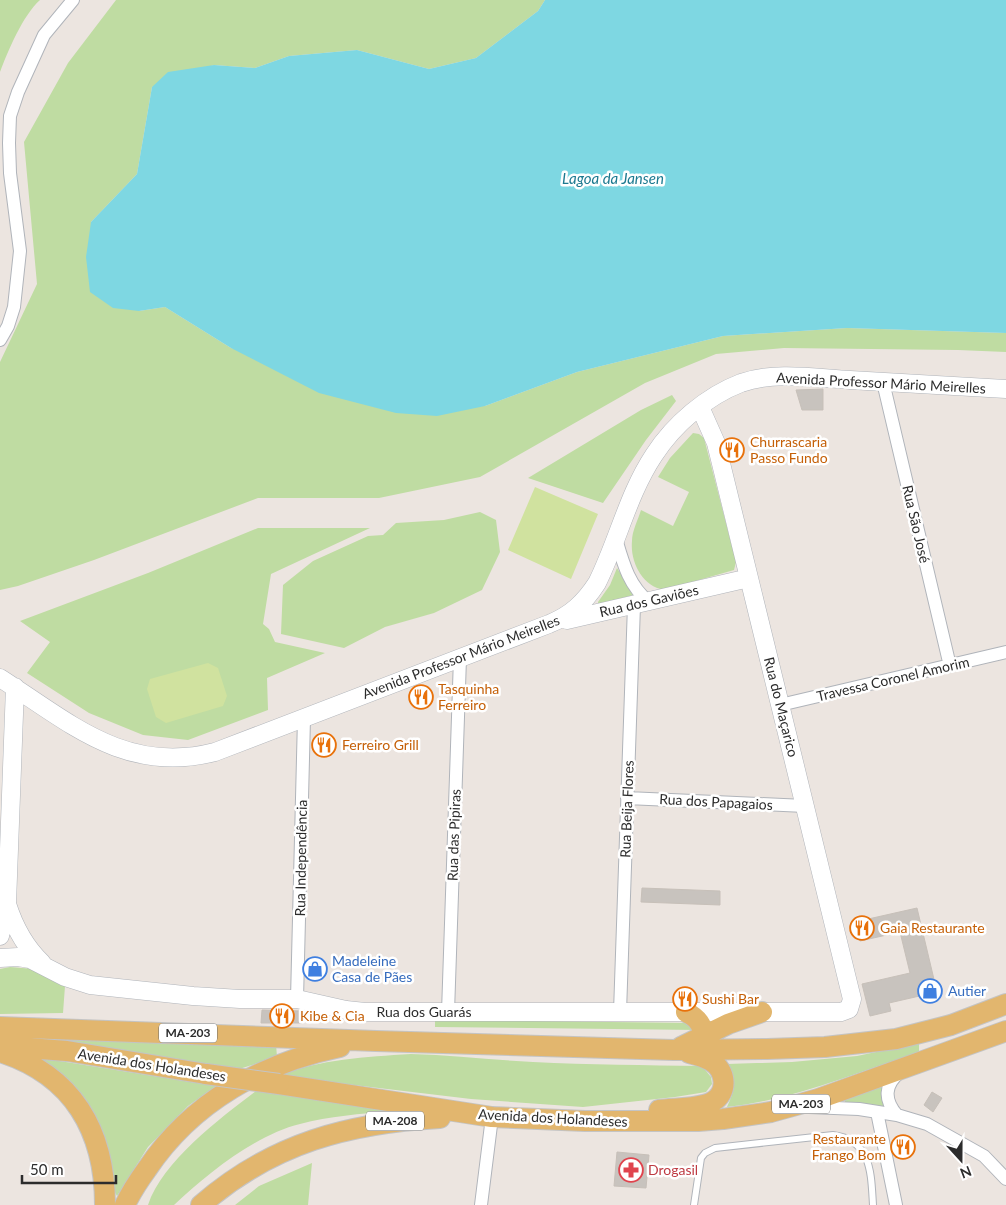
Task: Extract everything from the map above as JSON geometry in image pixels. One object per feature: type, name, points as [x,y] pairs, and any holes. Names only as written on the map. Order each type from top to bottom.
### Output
[{"type":"main road","name":"Avenida dos Holandeses","points":[[0,1027],[376,1042],[674,1050],[825,1047],[896,1039],[951,1025],[1006,1004]]},
{"type":"main road","points":[[686,1012],[700,1023],[703,1034],[701,1038]]},
{"type":"main road","points":[[674,1050],[728,1024],[762,1012]]},
{"type":"main road","name":"Avenida dos Holandeses","points":[[0,1046],[67,1051],[492,1117],[585,1121],[715,1120],[771,1112],[818,1099],[1006,1031]]},
{"type":"main road","points":[[125,1205],[134,1187],[171,1138],[195,1114],[220,1095],[266,1070],[302,1056],[352,1044],[376,1042]]},
{"type":"main road","points":[[585,1121],[644,1111],[703,1105],[718,1098],[724,1084],[722,1074],[717,1065],[706,1058],[674,1050]]},
{"type":"main road","points":[[0,1052],[42,1071],[69,1094],[81,1108],[90,1125],[100,1154],[105,1205]]},
{"type":"main road","name":"MA-208","points":[[201,1205],[228,1183],[252,1168],[301,1144],[352,1128],[413,1119],[492,1117]]},
{"type":"main road","points":[[134,1205],[151,1163]]},
{"type":"main road","points":[[196,1205],[252,1168]]},
{"type":"street","points":[[0,340],[8,326],[14,307],[20,251],[10,173],[8,142],[10,116],[18,92],[44,35],[73,0]]},
{"type":"street","name":"Avenida Professor Mário Meirelles","points":[[7,682],[79,730],[102,742],[131,753],[161,758],[193,757],[215,752],[549,624],[575,610],[589,596],[605,567],[636,486],[655,453],[682,422],[700,407],[726,390],[757,379],[793,377],[1006,389]]},
{"type":"street","name":"Rua São José","points":[[883,382],[950,666]]},
{"type":"street","name":"Rua do Maçarico","points":[[700,407],[716,444],[852,999],[849,1009]]},
{"type":"street","points":[[616,539],[629,579],[636,590],[641,604]]},
{"type":"street","name":"Rua dos Gaviões","points":[[549,624],[749,578]]},
{"type":"street","name":"Rua Beija Flores","points":[[620,1012],[627,798],[641,604]]},
{"type":"street","name":"Travessa Coronel Amorim","points":[[780,705],[1006,652]]},
{"type":"street","name":"Rua das Pipiras","points":[[448,1012],[460,658]]},
{"type":"street","points":[[0,936],[7,904],[5,805],[7,682]]},
{"type":"street","name":"Rua Independência","points":[[297,999],[304,718]]},
{"type":"street","name":"Rua dos Papagaios","points":[[627,798],[805,806]]},
{"type":"street","points":[[7,904],[13,921],[26,944],[47,967]]},
{"type":"street","name":"Rua dos Guarás","points":[[3,957],[25,958],[75,981],[99,986],[192,996],[240,999],[297,999],[364,1012],[841,1012],[849,1009]]},
{"type":"street","points":[[897,1114],[891,1108],[886,1095],[890,1082],[905,1068]]},
{"type":"street","points":[[789,1107],[842,1108],[897,1114],[927,1124],[984,1156],[1006,1165]]},
{"type":"street","points":[[877,1112],[896,1205]]},
{"type":"street","points":[[481,1205],[492,1117]]},
{"type":"street","points":[[984,1156],[1006,1179]]},
{"type":"lane","points":[[694,1205],[701,1158],[709,1150],[833,1135],[848,1139],[864,1153],[870,1166],[873,1205]]},
{"type":"green space","points":[[0,0],[40,0],[22,24],[0,72]]},
{"type":"green space","points":[[116,0],[545,0],[538,11],[476,58],[429,69],[357,50],[289,56],[255,68],[214,65],[152,87],[137,174],[91,222],[139,311],[165,307],[231,348],[485,406],[577,372],[723,336],[847,328],[1006,333],[1006,352],[784,348],[716,354],[645,383],[480,477],[379,498],[258,498],[94,560],[18,586],[0,590],[0,362],[37,284],[24,142],[68,63]]},
{"type":"green space","points":[[672,395],[676,401],[646,440],[603,503],[528,478],[641,410]]},
{"type":"green space","points":[[693,433],[699,434],[704,438],[736,562],[734,570],[664,590],[649,584],[639,572],[633,557],[632,537],[641,510],[673,526],[689,492],[658,477],[670,458]]},
{"type":"green space","points":[[535,487],[598,514],[571,579],[508,550]]},
{"type":"green space","points":[[480,512],[496,520],[500,552],[482,590],[434,613],[385,627],[344,648],[281,634],[283,585],[313,561],[368,536],[383,535],[396,523],[444,520]]},
{"type":"green space","points":[[258,528],[370,528],[271,574],[263,624],[269,629],[275,642],[325,653],[267,678],[268,710],[188,740],[143,735],[89,713],[27,673],[50,642],[20,621],[148,573]]},
{"type":"green space","points":[[617,568],[634,595],[598,604],[610,585]]},
{"type":"green space","points":[[208,663],[218,668],[227,696],[223,706],[166,723],[156,717],[147,689],[150,679]]},
{"type":"green space","points":[[10,967],[34,969],[65,986],[63,1013],[0,1014],[0,969]]},
{"type":"green space","points":[[435,1020],[693,1023],[699,1030],[435,1027]]},
{"type":"green space","points":[[0,1034],[276,1044],[277,1057],[236,1070]]},
{"type":"green space","points":[[919,1043],[919,1052],[824,1085],[776,1098],[727,1107],[732,1095],[734,1081],[727,1064],[792,1062],[857,1056]]},
{"type":"green space","points":[[411,1054],[554,1063],[702,1066],[711,1077],[712,1084],[706,1092],[583,1107],[471,1099],[278,1076],[327,1062]]},
{"type":"green space","points":[[47,1059],[216,1086],[188,1106],[148,1147],[117,1196],[42,1061]]},
{"type":"green space","points":[[884,1085],[887,1111],[845,1103],[845,1099]]},
{"type":"green space","points":[[260,1088],[391,1111],[322,1119],[283,1129],[232,1157],[174,1205],[148,1205],[156,1188],[180,1156],[212,1125]]},
{"type":"green space","points":[[312,1163],[308,1205],[235,1205],[259,1186]]},
{"type":"water","name":"Lagoa da Jansen","points":[[545,0],[1006,0],[1006,333],[847,328],[723,336],[577,372],[485,406],[437,416],[396,413],[319,393],[231,348],[165,307],[139,311],[113,308],[90,292],[86,257],[91,222],[137,174],[152,87],[168,72],[214,65],[255,68],[289,56],[357,50],[429,69],[476,58],[538,11]]},
{"type":"building","points":[[823,389],[823,410],[802,410],[796,390]]},
{"type":"building","points":[[642,888],[720,891],[720,905],[641,902]]},
{"type":"building","points":[[917,908],[937,992],[889,1003],[891,1011],[870,1016],[862,984],[910,973],[900,932],[860,941],[855,922]]},
{"type":"building","name":"Kibe & Cia","points":[[262,1010],[302,1011],[302,1023],[261,1023]]},
{"type":"building","points":[[932,1092],[942,1098],[933,1112],[924,1105]]},
{"type":"building","name":"Drogasil","points":[[617,1152],[649,1155],[646,1188],[614,1186]]},
{"type":"place","name":"Churrascaria Passo Fundo","points":[[732,450]]},
{"type":"place","name":"Tasquinha Ferreiro","points":[[421,697]]},
{"type":"place","name":"Ferreiro Grill","points":[[324,745]]},
{"type":"place","name":"Gaia Restaurante","points":[[862,928]]},
{"type":"place","name":"Madeleine Casa de Pães","points":[[315,969]]},
{"type":"place","name":"Autier","points":[[930,991]]},
{"type":"place","name":"Sushi Bar","points":[[685,999]]},
{"type":"place","name":"Kibe & Cia","points":[[282,1016]]},
{"type":"place","name":"Restaurante Frango Bom","points":[[903,1147]]},
{"type":"place","name":"Drogasil","points":[[631,1170]]}]
